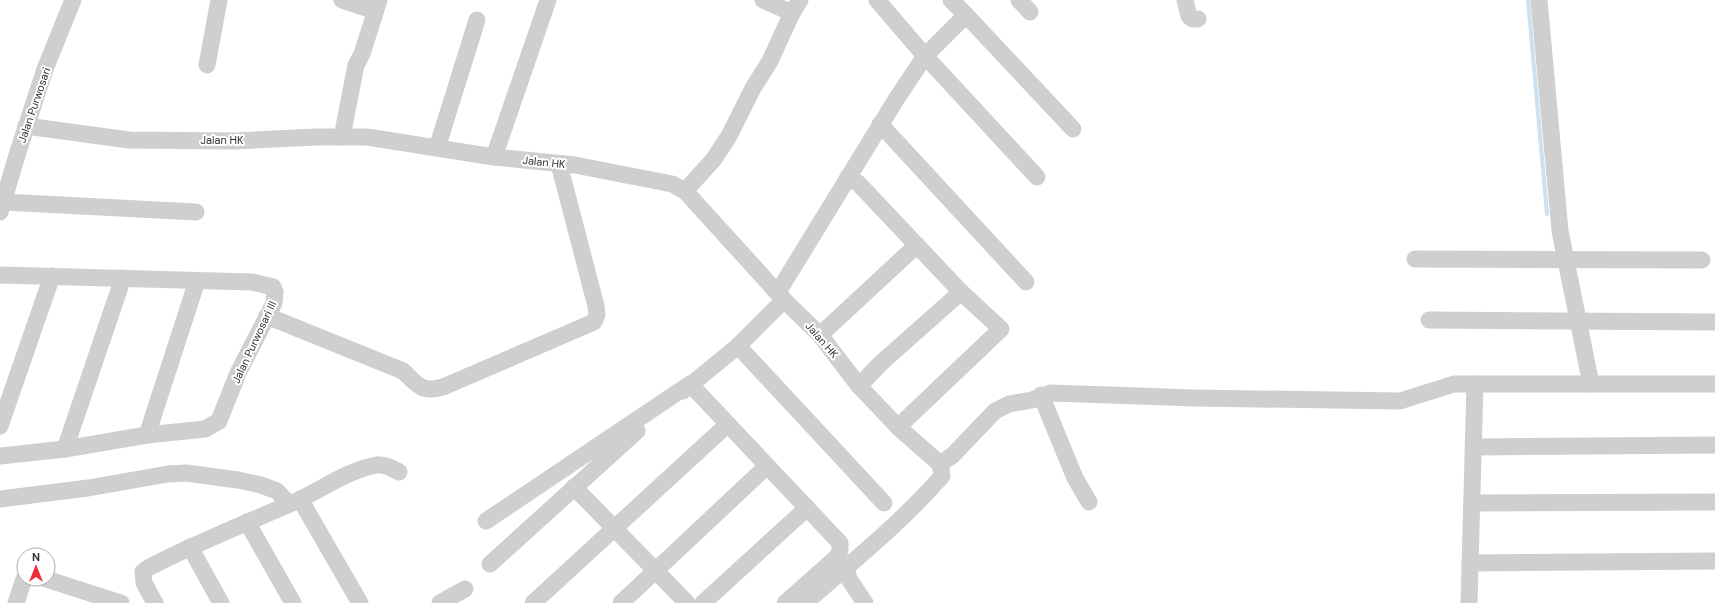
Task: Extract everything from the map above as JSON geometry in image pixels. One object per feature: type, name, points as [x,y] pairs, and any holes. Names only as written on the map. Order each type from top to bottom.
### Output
[{"type":"street","name":"Jalan Purwosari","points":[[2,207],[45,69],[73,0]]},
{"type":"street","points":[[207,65],[219,0]]},
{"type":"street","points":[[342,0],[377,5],[362,54],[356,65],[342,137]]},
{"type":"street","points":[[494,157],[548,0]]},
{"type":"street","points":[[685,191],[714,159],[729,136],[753,88],[782,39],[796,6],[763,0]]},
{"type":"street","points":[[877,0],[925,56],[1037,177]]},
{"type":"street","points":[[951,0],[1074,129]]},
{"type":"street","points":[[1185,0],[1189,16],[1192,19],[1198,19]]},
{"type":"street","points":[[1539,0],[1560,231],[1591,384]]},
{"type":"street","points":[[490,564],[690,384],[738,346],[781,296],[848,177],[880,124],[925,56],[966,15]]},
{"type":"street","points":[[437,148],[477,20]]},
{"type":"street","points":[[880,124],[1026,282]]},
{"type":"street","name":"Jalan HK","points":[[26,126],[129,140],[235,141],[367,137],[494,157],[559,164],[623,174],[672,184],[685,191],[781,296],[820,335],[859,386],[898,427],[940,464]]},
{"type":"street","points":[[267,316],[403,372],[421,388],[428,391],[443,387],[594,322],[597,316],[596,306],[559,164]]},
{"type":"street","points":[[848,177],[858,183],[961,292],[1001,329],[898,427]]},
{"type":"street","points":[[2,207],[196,212]]},
{"type":"street","points":[[820,335],[917,244]]},
{"type":"street","points":[[1415,259],[1702,260]]},
{"type":"street","name":"Jalan Purwosari III","points":[[0,275],[252,282],[273,287],[276,292],[274,303],[238,373],[219,421],[205,429],[147,435],[65,449],[0,456]]},
{"type":"street","points":[[0,426],[52,276]]},
{"type":"street","points":[[65,449],[123,278]]},
{"type":"street","points":[[147,435],[197,281]]},
{"type":"street","points":[[859,386],[881,363],[961,292]]},
{"type":"street","points":[[1429,320],[1715,322]]},
{"type":"street","points":[[738,346],[884,503]]},
{"type":"street","points":[[690,384],[840,543],[838,556],[786,603]]},
{"type":"street","points":[[486,521],[690,384]]},
{"type":"street","points":[[805,603],[889,530],[926,494],[942,476],[940,464],[953,455],[995,411],[1009,404],[1032,400],[1041,395],[1051,393],[1195,398],[1400,401],[1454,384],[1715,384]]},
{"type":"street","points":[[1469,603],[1475,384]]},
{"type":"street","points":[[1041,395],[1075,478],[1090,502]]},
{"type":"street","points":[[533,603],[728,424]]},
{"type":"street","points":[[1474,447],[1715,445]]},
{"type":"street","points":[[155,603],[144,583],[143,572],[190,546],[294,501],[365,468],[378,465],[387,466],[399,472]]},
{"type":"street","points":[[621,603],[767,466]]},
{"type":"street","points":[[0,499],[88,488],[168,474],[186,473],[238,480],[261,485],[277,491],[294,501],[360,603]]},
{"type":"street","points":[[574,487],[687,603]]},
{"type":"street","points":[[1472,503],[1715,502]]},
{"type":"street","points":[[703,603],[807,508]]},
{"type":"street","points":[[246,522],[293,603]]},
{"type":"street","points":[[190,546],[221,603]]},
{"type":"street","points":[[1470,563],[1715,561]]},
{"type":"street","points":[[846,567],[849,579],[865,603]]},
{"type":"street","points":[[56,582],[121,603]]},
{"type":"street","points":[[16,603],[21,587]]},
{"type":"street","points":[[440,603],[465,589]]},
{"type":"waterway","points":[[1528,0],[1547,214]]}]
